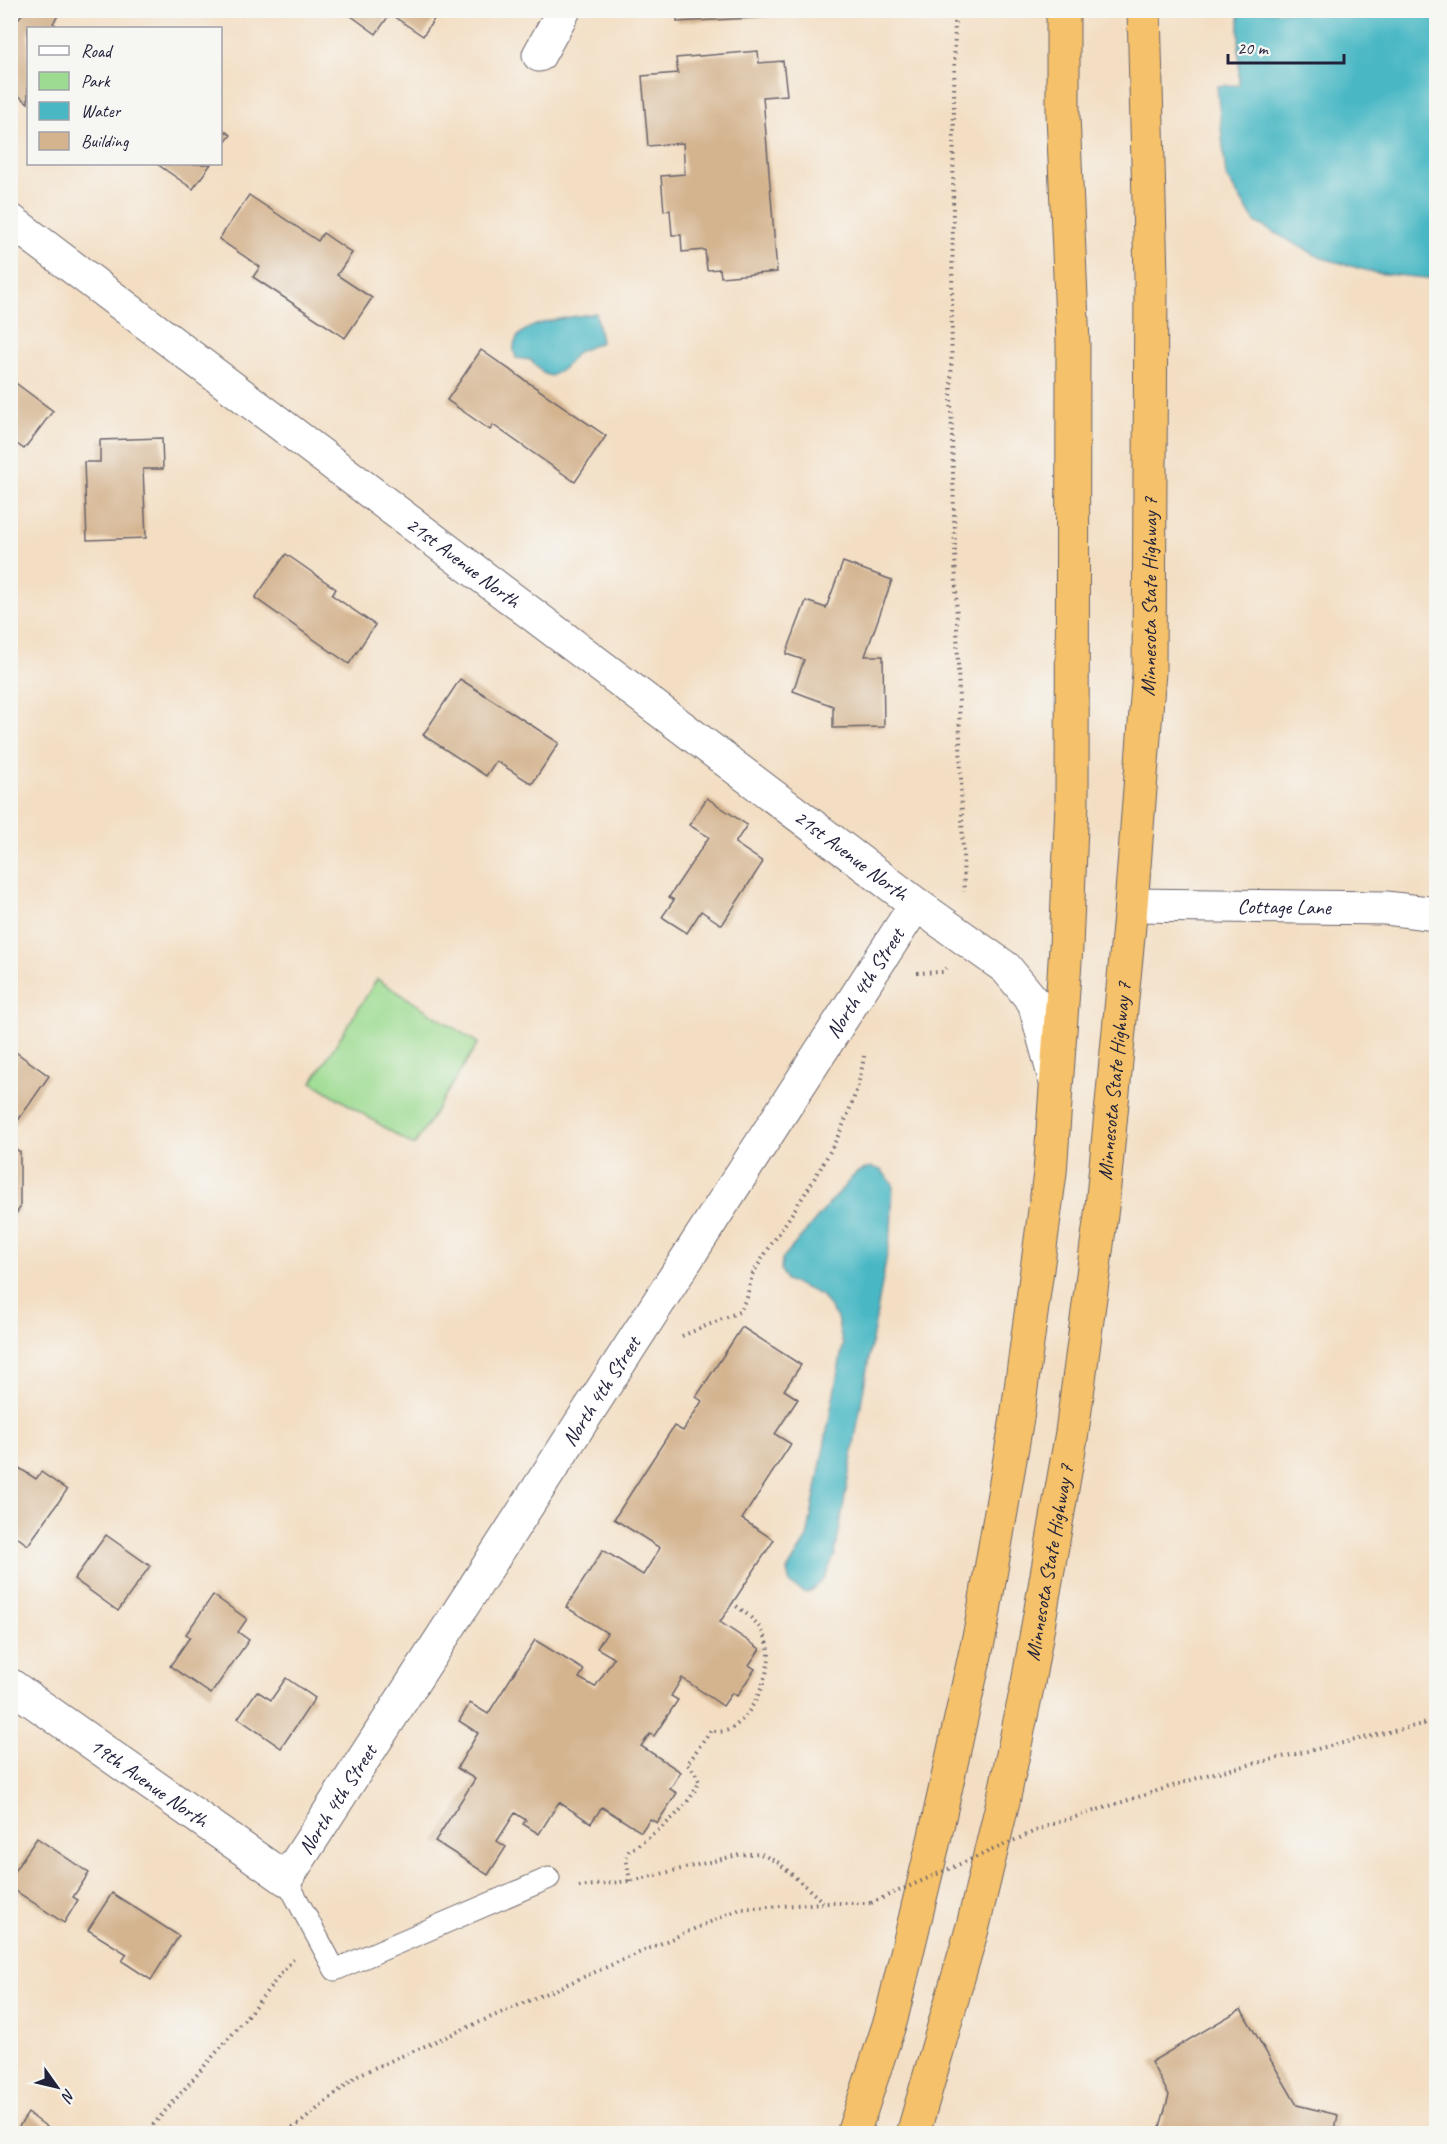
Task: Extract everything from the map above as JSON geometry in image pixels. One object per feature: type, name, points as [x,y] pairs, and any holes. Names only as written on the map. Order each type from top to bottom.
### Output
[{"type":"highway","points":[[853,2133],[891,2019],[935,1836],[981,1628],[1017,1418],[1050,1173],[1072,802],[1072,344],[1063,115],[1063,10]]},
{"type":"highway","name":"Minnesota State Highway 7","points":[[913,2133],[973,1926],[1005,1797],[1049,1570],[1072,1432],[1102,1207],[1131,905],[1149,672],[1151,276],[1144,10]]},
{"type":"street","points":[[539,55],[564,10]]},
{"type":"street","name":"21st Avenue North","points":[[10,220],[916,904],[1006,968],[1034,1002],[1056,1082]]},
{"type":"street","name":"North 4th Street","points":[[286,1879],[916,904]]},
{"type":"street","name":"Cottage Lane","points":[[1131,905],[1386,908],[1437,914]]},
{"type":"street","name":"19th Avenue North","points":[[10,1685],[286,1879]]},
{"type":"lane","points":[[286,1879],[335,1970],[549,1878]]},
{"type":"path","points":[[913,976],[918,972],[943,972],[965,939],[951,399],[955,10]]},
{"type":"path","points":[[672,1340],[739,1312],[747,1296],[752,1275],[828,1155],[852,1108],[864,1051]]},
{"type":"path","points":[[630,1881],[626,1858],[629,1851],[678,1815],[699,1782],[695,1772],[687,1764],[711,1730],[726,1731],[741,1721],[767,1678],[768,1645],[761,1629],[748,1614],[732,1603]]},
{"type":"path","points":[[282,2133],[299,2124],[358,2075],[740,1909],[823,1903],[871,1903],[1047,1826],[1210,1774],[1437,1721]]},
{"type":"path","points":[[549,1878],[570,1887],[595,1887],[738,1855],[759,1853],[779,1863],[823,1903]]},
{"type":"path","points":[[145,2133],[230,2037],[314,1930]]},
{"type":"green space","points":[[377,979],[478,1043],[414,1146],[312,1082]]},
{"type":"water","points":[[1239,11],[1436,11],[1436,279],[1376,273],[1319,257],[1255,222],[1226,176],[1217,86],[1239,85]]},
{"type":"water","points":[[596,313],[601,342],[577,352],[564,368],[551,376],[543,373],[531,360],[516,358],[514,345],[519,336],[528,328],[556,319]]},
{"type":"water","points":[[871,1167],[881,1170],[893,1184],[891,1231],[835,1554],[821,1582],[806,1593],[790,1584],[787,1571],[807,1538],[843,1345],[837,1318],[821,1295],[786,1280],[781,1270],[782,1259],[856,1173]]},
{"type":"building","points":[[25,10],[62,10],[53,23],[59,27],[27,27],[27,102],[10,89],[14,83],[10,81],[10,30]]},
{"type":"building","points":[[343,10],[440,10],[423,36],[390,14],[376,34]]},
{"type":"building","points":[[677,10],[771,10],[771,17],[677,22]]},
{"type":"building","points":[[758,51],[759,63],[783,61],[787,95],[763,97],[777,272],[721,277],[720,269],[707,270],[705,250],[682,252],[681,235],[672,235],[670,210],[664,211],[661,176],[685,174],[683,143],[648,146],[642,76],[678,73],[676,58]]},
{"type":"building","points":[[222,129],[231,135],[222,146]]},
{"type":"building","points":[[158,165],[210,165],[193,189]]},
{"type":"building","points":[[249,195],[318,241],[323,233],[352,253],[337,275],[372,298],[345,338],[253,277],[260,267],[219,239]]},
{"type":"building","points":[[481,350],[606,436],[575,482],[493,425],[490,430],[447,400]]},
{"type":"building","points":[[13,381],[53,411],[24,449],[10,439],[10,384]]},
{"type":"building","points":[[162,438],[163,469],[143,469],[146,538],[87,540],[84,462],[100,462],[100,440]]},
{"type":"building","points":[[286,554],[336,589],[332,595],[375,625],[349,664],[255,598]]},
{"type":"building","points":[[843,562],[892,580],[865,656],[883,656],[884,727],[833,728],[833,706],[793,691],[804,660],[786,654],[806,601],[826,608]]},
{"type":"building","points":[[460,679],[559,743],[532,784],[496,761],[486,776],[423,735]]},
{"type":"building","points":[[707,798],[747,825],[735,843],[763,862],[722,925],[701,911],[687,933],[662,917],[674,900],[669,897],[709,837],[689,825]]},
{"type":"building","points":[[10,1048],[49,1076],[10,1132]]},
{"type":"building","points":[[10,1145],[20,1152],[20,1208],[10,1222]]},
{"type":"building","points":[[742,1327],[801,1365],[784,1390],[798,1399],[775,1434],[791,1444],[742,1519],[774,1540],[720,1622],[760,1649],[749,1665],[755,1669],[737,1696],[732,1693],[723,1706],[682,1678],[671,1696],[678,1700],[654,1736],[650,1734],[641,1746],[681,1772],[670,1789],[677,1793],[657,1823],[650,1819],[641,1832],[602,1807],[591,1823],[559,1802],[539,1834],[523,1824],[526,1820],[515,1813],[497,1841],[506,1847],[488,1875],[435,1841],[475,1779],[457,1768],[478,1733],[459,1721],[470,1703],[488,1714],[535,1640],[584,1670],[579,1678],[595,1687],[614,1658],[597,1648],[607,1633],[566,1607],[603,1550],[643,1575],[660,1548],[614,1519],[674,1426],[683,1431],[702,1401],[696,1397]]},
{"type":"building","points":[[10,1462],[36,1479],[41,1472],[67,1490],[28,1545],[10,1532]]},
{"type":"building","points":[[106,1535],[150,1566],[118,1611],[74,1579]]},
{"type":"building","points":[[213,1595],[247,1619],[238,1632],[249,1640],[211,1694],[170,1666],[190,1637],[186,1634]]},
{"type":"building","points":[[286,1678],[315,1698],[281,1748],[238,1718],[257,1691],[271,1700]]},
{"type":"building","points":[[37,1838],[89,1873],[73,1897],[78,1900],[64,1923],[10,1887],[10,1877]]},
{"type":"building","points":[[112,1893],[179,1936],[151,1980],[122,1961],[127,1954],[88,1930]]},
{"type":"building","points":[[1241,2009],[1297,2105],[1338,2115],[1334,2134],[1158,2134],[1169,2095],[1151,2062]]},
{"type":"building","points":[[28,2113],[54,2132],[53,2134],[14,2134]]}]
